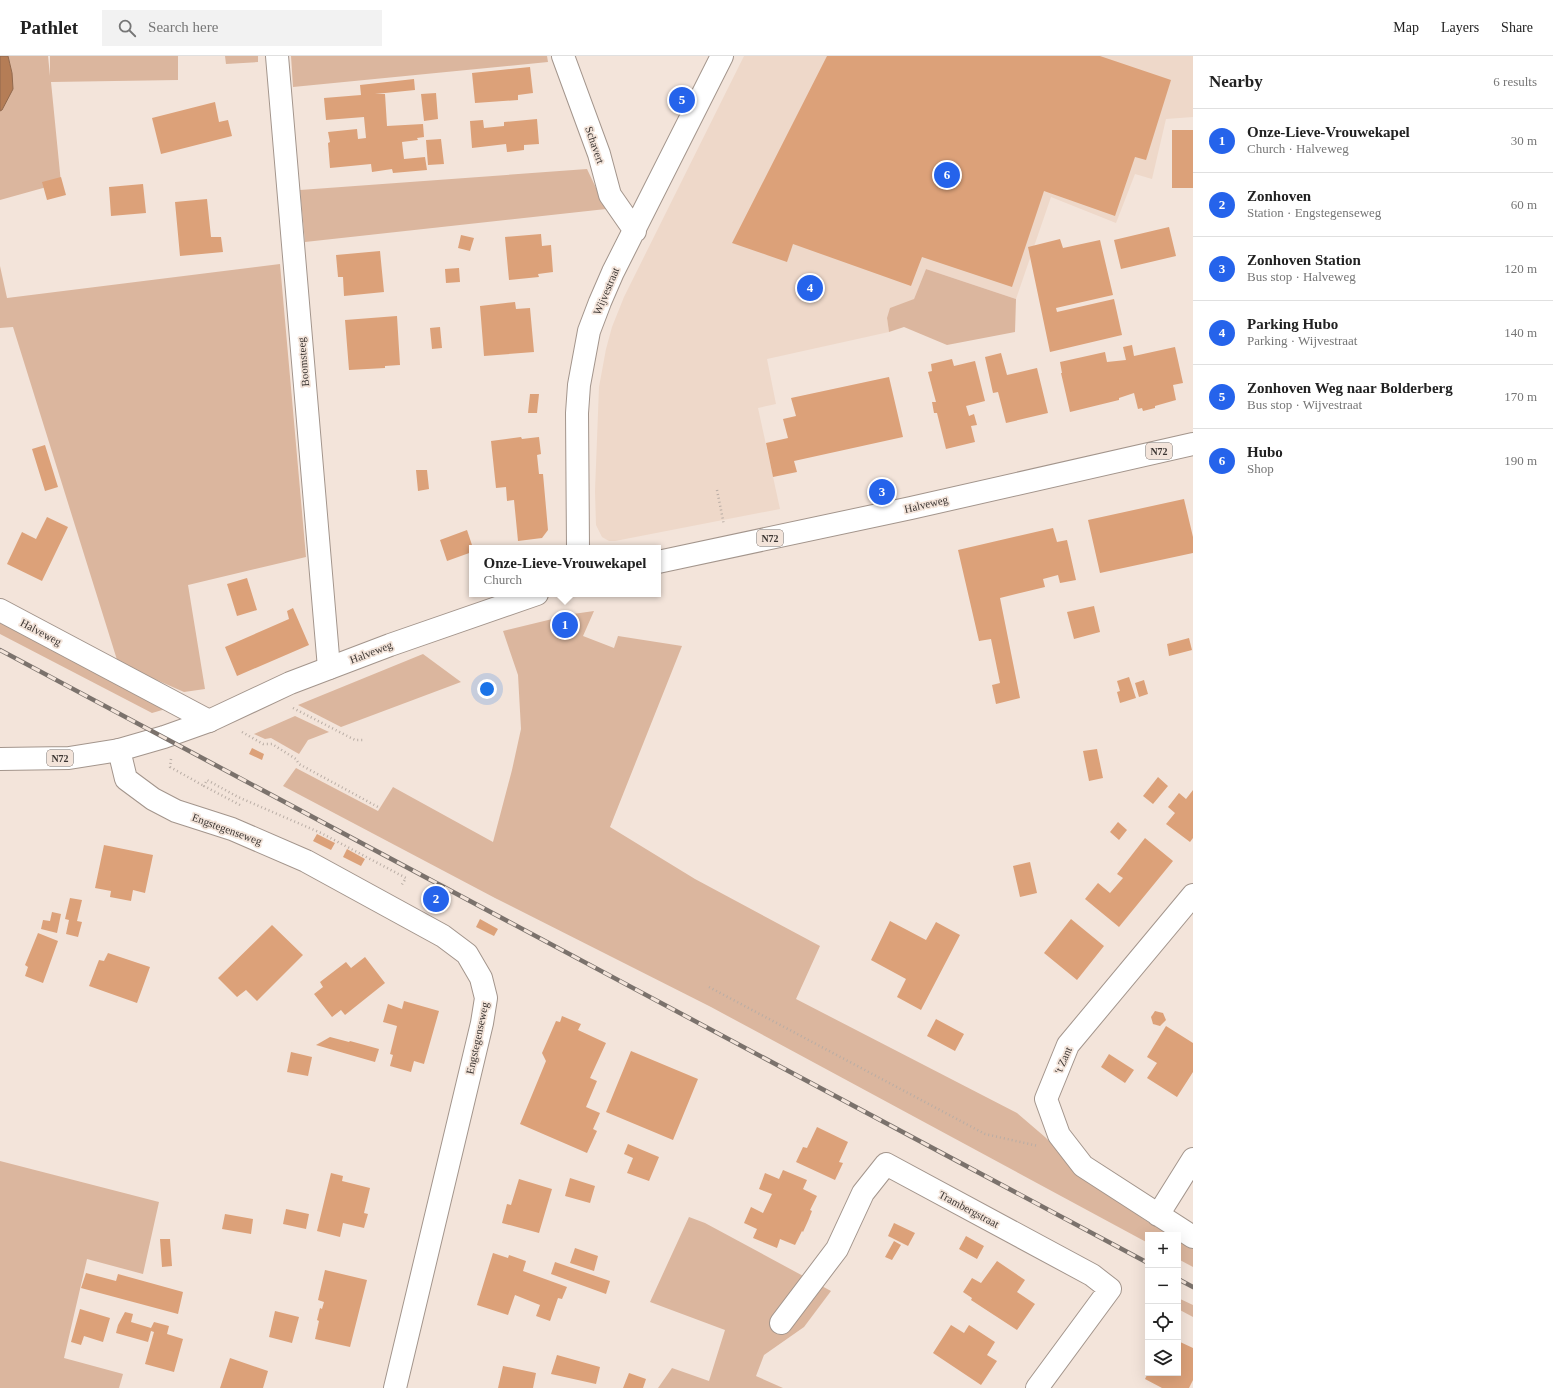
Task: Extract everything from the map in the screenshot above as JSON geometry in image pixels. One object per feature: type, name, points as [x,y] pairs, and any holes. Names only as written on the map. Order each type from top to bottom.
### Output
[{"type":"street","name":"Boomsteeg","points":[[278,56],[329,668]]},
{"type":"street","name":"Schavert","points":[[563,56],[599,154],[610,195],[635,230]]},
{"type":"street","name":"Wijvestraat","points":[[578,545],[577,413],[579,385],[590,331],[600,302],[722,56]]},
{"type":"street","name":"Halveweg","points":[[661,561],[919,506],[1193,444]]},
{"type":"street","name":"Halveweg","points":[[118,750],[164,737],[209,721],[290,683],[442,626],[528,597]]},
{"type":"street","name":"Halveweg","points":[[0,610],[209,721]]},
{"type":"street","name":"N72","points":[[0,759],[69,758],[118,750]]},
{"type":"street","name":"Engstegenseweg","points":[[118,750],[126,779],[153,799],[176,811],[232,829],[306,861],[443,936],[467,954],[481,978],[486,998],[482,1023],[395,1388]]},
{"type":"street","name":"'t Zant","points":[[1193,896],[1068,1045],[1046,1100],[1059,1135],[1083,1166],[1193,1237]]},
{"type":"street","points":[[1158,1215],[1193,1159]]},
{"type":"street","name":"Trambergstraat","points":[[781,1323],[837,1249],[863,1193],[886,1164],[1092,1275],[1110,1289],[1037,1388]]},
{"type":"path","points":[[717,490],[728,547]]},
{"type":"path","points":[[287,711],[294,708],[355,740],[365,740]]},
{"type":"path","points":[[247,728],[240,731],[263,744],[272,744],[296,759],[299,764],[378,807]]},
{"type":"path","points":[[177,756],[171,759],[170,767],[242,806]]},
{"type":"path","points":[[204,786],[207,780],[238,797],[321,833],[406,878],[401,886]]},
{"type":"path","points":[[709,987],[985,1134],[1041,1147]]},
{"type":"shaded area","points":[[0,56],[8,56],[12,73],[13,89],[2,110],[0,111]]},
{"type":"shaded area","points":[[8,56],[48,56],[50,76],[50,56],[178,56],[178,80],[51,82],[61,183],[0,200],[0,111],[2,110],[12,73]]},
{"type":"shaded area","points":[[225,56],[258,56],[258,62],[226,64]]},
{"type":"shaded area","points":[[291,56],[547,56],[548,62],[293,87]]},
{"type":"shaded area","points":[[744,56],[1193,56],[1193,117],[1166,119],[1152,179],[1135,174],[1116,223],[1051,197],[1016,299],[926,269],[914,299],[887,318],[889,332],[767,359],[776,404],[758,408],[780,509],[609,541],[602,537],[596,525],[595,491],[599,387],[606,349],[612,327],[624,297]]},
{"type":"shaded area","points":[[587,169],[606,209],[305,242],[300,190]]},
{"type":"shaded area","points":[[280,264],[306,557],[188,585],[205,689],[184,692],[118,663],[13,327],[0,328],[0,266],[7,298]]},
{"type":"shaded area","points":[[926,269],[1016,299],[1015,332],[947,345],[904,327],[889,332],[887,318],[890,308],[914,299]]},
{"type":"shaded area","points":[[594,611],[583,636],[614,648],[618,636],[682,646],[610,827],[695,879],[820,946],[796,999],[1017,1113],[1045,1137],[1084,1175],[1145,1220],[1165,1232],[1145,1232],[1145,1241],[711,1007],[495,898],[283,786],[296,768],[378,811],[393,787],[493,842],[521,729],[518,675],[503,631],[573,614]]},
{"type":"shaded area","points":[[0,622],[169,708],[152,713],[0,634]]},
{"type":"shaded area","points":[[423,654],[461,682],[341,727],[298,705]]},
{"type":"shaded area","points":[[295,716],[329,732],[308,740],[299,754],[271,738],[265,739],[254,734]]},
{"type":"shaded area","points":[[0,1161],[159,1202],[143,1274],[87,1259],[64,1358],[123,1374],[119,1388],[0,1388]]},
{"type":"shaded area","points":[[689,1217],[705,1223],[831,1291],[804,1327],[764,1355],[756,1376],[783,1388],[658,1388],[672,1368],[709,1381],[725,1330],[650,1302]]},
{"type":"shaded area","points":[[1181,1242],[1193,1248],[1193,1267],[1181,1261]]},
{"type":"shaded area","points":[[1181,1299],[1193,1305],[1193,1317],[1181,1311]]},
{"type":"building","points":[[827,56],[1100,56],[1171,80],[1146,160],[1135,157],[1115,216],[1044,191],[1012,287],[922,257],[911,286],[793,244],[787,262],[732,243]]},
{"type":"building","points":[[530,67],[533,93],[518,95],[518,100],[475,103],[472,73]]},
{"type":"building","points":[[414,79],[415,90],[375,94],[385,94],[387,126],[423,124],[424,137],[417,138],[418,140],[402,142],[404,159],[425,157],[427,170],[393,173],[392,169],[372,172],[371,164],[330,168],[328,143],[330,142],[328,132],[357,129],[358,139],[366,138],[364,117],[326,120],[324,98],[361,95],[360,85]]},
{"type":"building","points":[[436,93],[438,119],[424,121],[421,94]]},
{"type":"building","points":[[215,102],[219,122],[228,120],[232,136],[161,154],[152,118]]},
{"type":"building","points":[[537,119],[539,144],[524,145],[524,150],[507,152],[506,144],[472,148],[470,121],[483,120],[484,128],[504,126],[504,122]]},
{"type":"building","points":[[1172,130],[1193,130],[1193,188],[1172,188]]},
{"type":"building","points":[[441,139],[444,164],[428,165],[426,140]]},
{"type":"building","points":[[61,177],[66,195],[47,200],[42,182]]},
{"type":"building","points":[[143,184],[146,213],[111,216],[109,187]]},
{"type":"building","points":[[207,199],[211,237],[221,237],[223,252],[180,256],[175,202]]},
{"type":"building","points":[[1169,227],[1176,256],[1121,269],[1114,240]]},
{"type":"building","points":[[541,234],[542,246],[551,245],[553,272],[538,274],[539,277],[509,280],[505,237]]},
{"type":"building","points":[[461,235],[474,238],[470,251],[458,248]]},
{"type":"building","points":[[1060,239],[1063,248],[1100,240],[1113,295],[1056,308],[1057,312],[1114,299],[1122,335],[1050,352],[1028,247]]},
{"type":"building","points":[[380,251],[384,292],[344,296],[343,277],[338,277],[336,255]]},
{"type":"building","points":[[459,268],[460,282],[446,283],[445,269]]},
{"type":"building","points":[[515,302],[516,309],[530,308],[534,352],[484,356],[480,306]]},
{"type":"building","points":[[397,316],[400,365],[385,366],[385,368],[349,370],[345,320]]},
{"type":"building","points":[[440,327],[442,348],[432,349],[430,328]]},
{"type":"building","points":[[1132,345],[1134,356],[1175,347],[1183,383],[1173,385],[1176,400],[1143,411],[1142,408],[1138,409],[1134,393],[1119,398],[1119,400],[1070,412],[1060,362],[1105,352],[1107,362],[1126,360],[1123,347]]},
{"type":"building","points":[[1001,353],[1007,375],[1037,368],[1048,413],[1006,423],[998,392],[993,393],[985,357]]},
{"type":"building","points":[[952,359],[954,366],[975,361],[985,401],[966,406],[969,416],[974,414],[977,425],[971,426],[975,442],[946,449],[937,413],[934,413],[932,402],[936,402],[928,372],[932,371],[931,364]]},
{"type":"building","points":[[889,377],[903,437],[794,461],[797,472],[773,477],[766,443],[788,438],[783,419],[796,416],[791,398]]},
{"type":"building","points":[[530,394],[539,394],[537,413],[528,413]]},
{"type":"building","points":[[521,437],[522,439],[539,437],[541,454],[537,455],[539,474],[543,474],[548,530],[542,538],[518,541],[514,500],[507,501],[506,487],[496,488],[491,441]]},
{"type":"building","points":[[45,445],[58,487],[45,491],[32,449]]},
{"type":"building","points":[[416,470],[427,470],[429,489],[418,491]]},
{"type":"building","points":[[1184,499],[1193,537],[1193,553],[1100,573],[1088,520]]},
{"type":"building","points":[[47,517],[68,527],[42,581],[7,564],[22,532],[36,539]]},
{"type":"building","points":[[1053,528],[1057,542],[1067,540],[1076,580],[1060,583],[1058,575],[1043,579],[1045,587],[1000,598],[1020,698],[996,704],[992,685],[1000,683],[991,639],[979,641],[958,550]]},
{"type":"building","points":[[467,530],[472,545],[469,545],[469,553],[447,561],[440,540]]},
{"type":"building","points":[[247,578],[257,610],[237,616],[227,584]]},
{"type":"building","points":[[1094,606],[1100,632],[1074,639],[1067,612]]},
{"type":"building","points":[[293,608],[309,645],[237,676],[225,647],[289,619],[287,611]]},
{"type":"building","points":[[1189,638],[1192,650],[1169,656],[1167,644]]},
{"type":"building","points":[[1129,677],[1136,698],[1120,703],[1117,692],[1120,691],[1117,681]]},
{"type":"building","points":[[1144,680],[1148,694],[1139,697],[1135,683]]},
{"type":"building","points":[[252,748],[264,754],[262,760],[249,754]]},
{"type":"building","points":[[1097,749],[1103,778],[1089,781],[1083,751]]},
{"type":"building","points":[[1158,777],[1168,786],[1153,804],[1143,796]]},
{"type":"building","points":[[1193,790],[1193,838],[1190,842],[1166,824],[1175,813],[1168,807],[1179,793],[1186,799]]},
{"type":"building","points":[[1118,822],[1127,830],[1119,840],[1110,832]]},
{"type":"building","points":[[317,834],[335,843],[331,850],[313,841]]},
{"type":"building","points":[[1145,838],[1173,861],[1119,927],[1085,899],[1098,883],[1110,893],[1123,878],[1117,874]]},
{"type":"building","points":[[104,845],[153,855],[145,893],[133,890],[131,901],[110,897],[111,891],[95,888]]},
{"type":"building","points":[[347,849],[365,859],[361,866],[343,857]]},
{"type":"building","points":[[1030,862],[1037,893],[1020,897],[1013,866]]},
{"type":"building","points":[[70,898],[82,900],[77,921],[82,922],[78,937],[66,934],[69,920],[65,919]]},
{"type":"building","points":[[52,912],[61,914],[57,933],[41,929],[43,920],[50,921]]},
{"type":"building","points":[[480,919],[498,929],[494,936],[476,927]]},
{"type":"building","points":[[1071,919],[1104,946],[1077,980],[1044,953]]},
{"type":"building","points":[[890,921],[926,940],[936,922],[960,935],[921,1010],[897,997],[906,979],[871,960]]},
{"type":"building","points":[[272,925],[303,955],[257,1001],[246,990],[237,997],[218,978]]},
{"type":"building","points":[[38,933],[58,941],[43,983],[25,976],[28,967],[25,965]]},
{"type":"building","points":[[108,953],[150,967],[137,1003],[89,986],[99,960],[104,961]]},
{"type":"building","points":[[365,957],[385,983],[345,1015],[341,1010],[332,1017],[314,994],[323,987],[320,982],[346,962],[351,968]]},
{"type":"building","points":[[404,1001],[439,1011],[424,1064],[414,1061],[411,1072],[390,1066],[393,1055],[390,1054],[397,1026],[383,1022],[388,1004],[402,1009]]},
{"type":"building","points":[[1155,1011],[1163,1013],[1166,1020],[1160,1026],[1153,1024],[1151,1017]]},
{"type":"building","points":[[562,1016],[581,1024],[578,1030],[606,1043],[590,1078],[597,1081],[586,1107],[600,1113],[593,1129],[597,1131],[587,1153],[520,1124],[546,1061],[542,1053],[556,1021],[560,1022]]},
{"type":"building","points":[[936,1019],[964,1034],[955,1051],[927,1036]]},
{"type":"building","points":[[1166,1026],[1193,1043],[1193,1072],[1177,1097],[1147,1078],[1157,1063],[1147,1057]]},
{"type":"building","points":[[330,1037],[379,1049],[375,1062],[316,1045]]},
{"type":"building","points":[[631,1051],[698,1079],[673,1140],[606,1112]]},
{"type":"building","points":[[291,1052],[312,1057],[308,1076],[287,1072]]},
{"type":"building","points":[[1109,1054],[1134,1070],[1125,1083],[1101,1067]]},
{"type":"building","points":[[817,1127],[848,1142],[839,1162],[843,1163],[835,1180],[796,1162],[803,1147],[807,1148]]},
{"type":"building","points":[[628,1144],[659,1157],[649,1181],[627,1173],[633,1158],[624,1154]]},
{"type":"building","points":[[783,1170],[807,1180],[803,1189],[817,1196],[810,1210],[812,1211],[808,1221],[795,1245],[780,1239],[777,1248],[753,1238],[757,1229],[744,1223],[751,1207],[763,1213],[772,1194],[759,1189],[765,1173],[779,1179]]},
{"type":"building","points":[[331,1173],[343,1176],[342,1181],[370,1188],[364,1213],[368,1214],[364,1228],[343,1223],[340,1237],[317,1231]]},
{"type":"building","points":[[570,1178],[595,1186],[590,1203],[565,1196]]},
{"type":"building","points":[[519,1179],[552,1189],[539,1233],[502,1223],[507,1204],[511,1205]]},
{"type":"building","points":[[286,1209],[309,1214],[306,1229],[283,1224]]},
{"type":"building","points":[[225,1214],[253,1219],[251,1234],[222,1229]]},
{"type":"building","points":[[894,1223],[915,1233],[908,1246],[888,1236]]},
{"type":"building","points":[[966,1236],[984,1246],[977,1259],[959,1249]]},
{"type":"building","points":[[160,1239],[170,1239],[172,1266],[162,1267]]},
{"type":"building","points":[[894,1241],[901,1245],[892,1260],[885,1257]]},
{"type":"building","points":[[575,1248],[598,1256],[594,1271],[570,1263]]},
{"type":"building","points":[[493,1253],[508,1258],[509,1255],[526,1261],[523,1271],[567,1287],[562,1299],[558,1298],[550,1321],[536,1316],[540,1305],[515,1295],[508,1315],[477,1305]]},
{"type":"building","points":[[997,1261],[1025,1280],[1017,1292],[1035,1304],[1017,1330],[971,1300],[972,1298],[963,1292],[972,1278],[981,1283]]},
{"type":"building","points":[[555,1262],[610,1281],[606,1294],[551,1274]]},
{"type":"building","points":[[325,1270],[367,1280],[350,1347],[315,1339],[319,1321],[317,1320],[320,1308],[322,1309],[324,1302],[318,1300]]},
{"type":"building","points":[[86,1273],[116,1281],[118,1274],[183,1292],[178,1314],[81,1288]]},
{"type":"building","points":[[80,1309],[110,1318],[103,1342],[84,1336],[81,1345],[71,1342]]},
{"type":"building","points":[[275,1311],[299,1317],[292,1343],[269,1337]]},
{"type":"building","points":[[125,1312],[133,1314],[131,1322],[151,1328],[154,1322],[169,1326],[167,1334],[183,1339],[174,1372],[145,1364],[154,1332],[151,1331],[148,1342],[116,1333],[118,1325]]},
{"type":"building","points":[[951,1325],[964,1333],[969,1325],[995,1342],[987,1355],[997,1361],[981,1385],[933,1353]]},
{"type":"building","points":[[1181,1342],[1193,1348],[1193,1380],[1189,1388],[1162,1388],[1145,1379],[1146,1376],[1181,1376]]},
{"type":"building","points":[[557,1355],[600,1367],[596,1384],[551,1374]]},
{"type":"building","points":[[230,1358],[268,1371],[263,1388],[220,1388]]},
{"type":"building","points":[[503,1366],[536,1373],[533,1388],[498,1388]]},
{"type":"building","points":[[629,1373],[646,1379],[643,1388],[623,1388]]},
{"type":"railway","points":[[0,650],[1145,1261]]},
{"type":"railway","points":[[1181,1281],[1193,1287]]},
{"type":"place","name":"Zonhoven Weg naar Bolderberg","points":[[682,100]]},
{"type":"place","name":"Hubo","points":[[947,175]]},
{"type":"place","name":"Parking Hubo","points":[[810,288]]},
{"type":"place","name":"Zonhoven Station","points":[[882,492]]},
{"type":"place","name":"Onze-Lieve-Vrouwekapel","points":[[565,625]]},
{"type":"place","name":"Zonhoven","points":[[436,899]]}]
